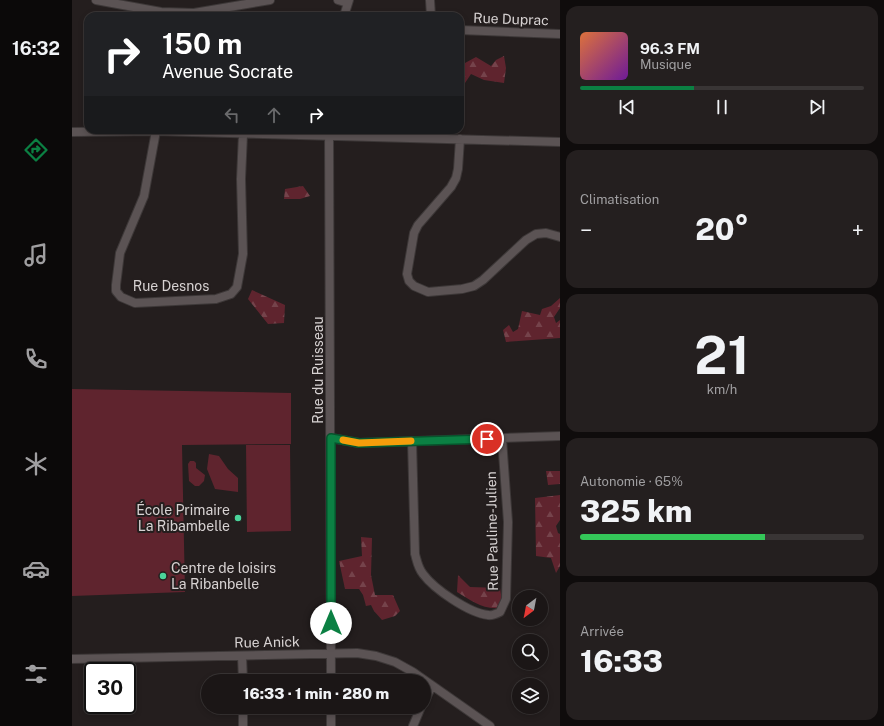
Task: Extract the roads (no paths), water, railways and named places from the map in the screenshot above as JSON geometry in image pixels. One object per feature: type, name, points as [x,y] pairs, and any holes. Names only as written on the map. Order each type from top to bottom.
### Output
[{"type":"street","points":[[96,0],[130,3],[161,12]]},
{"type":"street","points":[[200,12],[270,0]]},
{"type":"street","points":[[338,0],[349,1],[345,12]]},
{"type":"street","points":[[430,0],[431,12]]},
{"type":"street","name":"Rue Duprac","points":[[464,30],[560,34]]},
{"type":"street","points":[[72,132],[84,132]]},
{"type":"street","name":"Rue Desnos","points":[[155,134],[144,196],[120,253],[116,285],[116,291],[121,297],[135,303],[216,299],[231,294],[237,287],[243,254],[241,179],[243,134]]},
{"type":"street","name":"Rue du Ruisseau","points":[[329,134],[331,674]]},
{"type":"street","points":[[351,134],[560,142]]},
{"type":"street","points":[[460,139],[456,178],[451,187],[418,226],[414,233],[407,274],[409,281],[414,286],[428,292],[462,289],[474,286],[483,280],[526,240],[536,234],[546,233],[560,237]]},
{"type":"street","points":[[331,438],[359,443],[560,436]]},
{"type":"street","name":"Rue Pauline-Julien","points":[[412,441],[415,554],[418,565],[423,574],[440,590],[471,610],[488,616],[500,612],[506,599],[508,522],[502,439]]},
{"type":"street","name":"Rue Anick","points":[[72,659],[357,653],[376,656],[395,662],[413,672],[490,726]]},
{"type":"street","points":[[242,656],[242,674]]},
{"type":"street","points":[[243,714],[243,726]]},
{"type":"street","points":[[331,714],[331,726]]},
{"type":"street","points":[[413,726],[418,714]]},
{"type":"place","name":"École Primaire La Ribambelle","points":[[238,518]]},
{"type":"place","name":"Centre de loisirs La Ribanbelle","points":[[163,576]]}]
